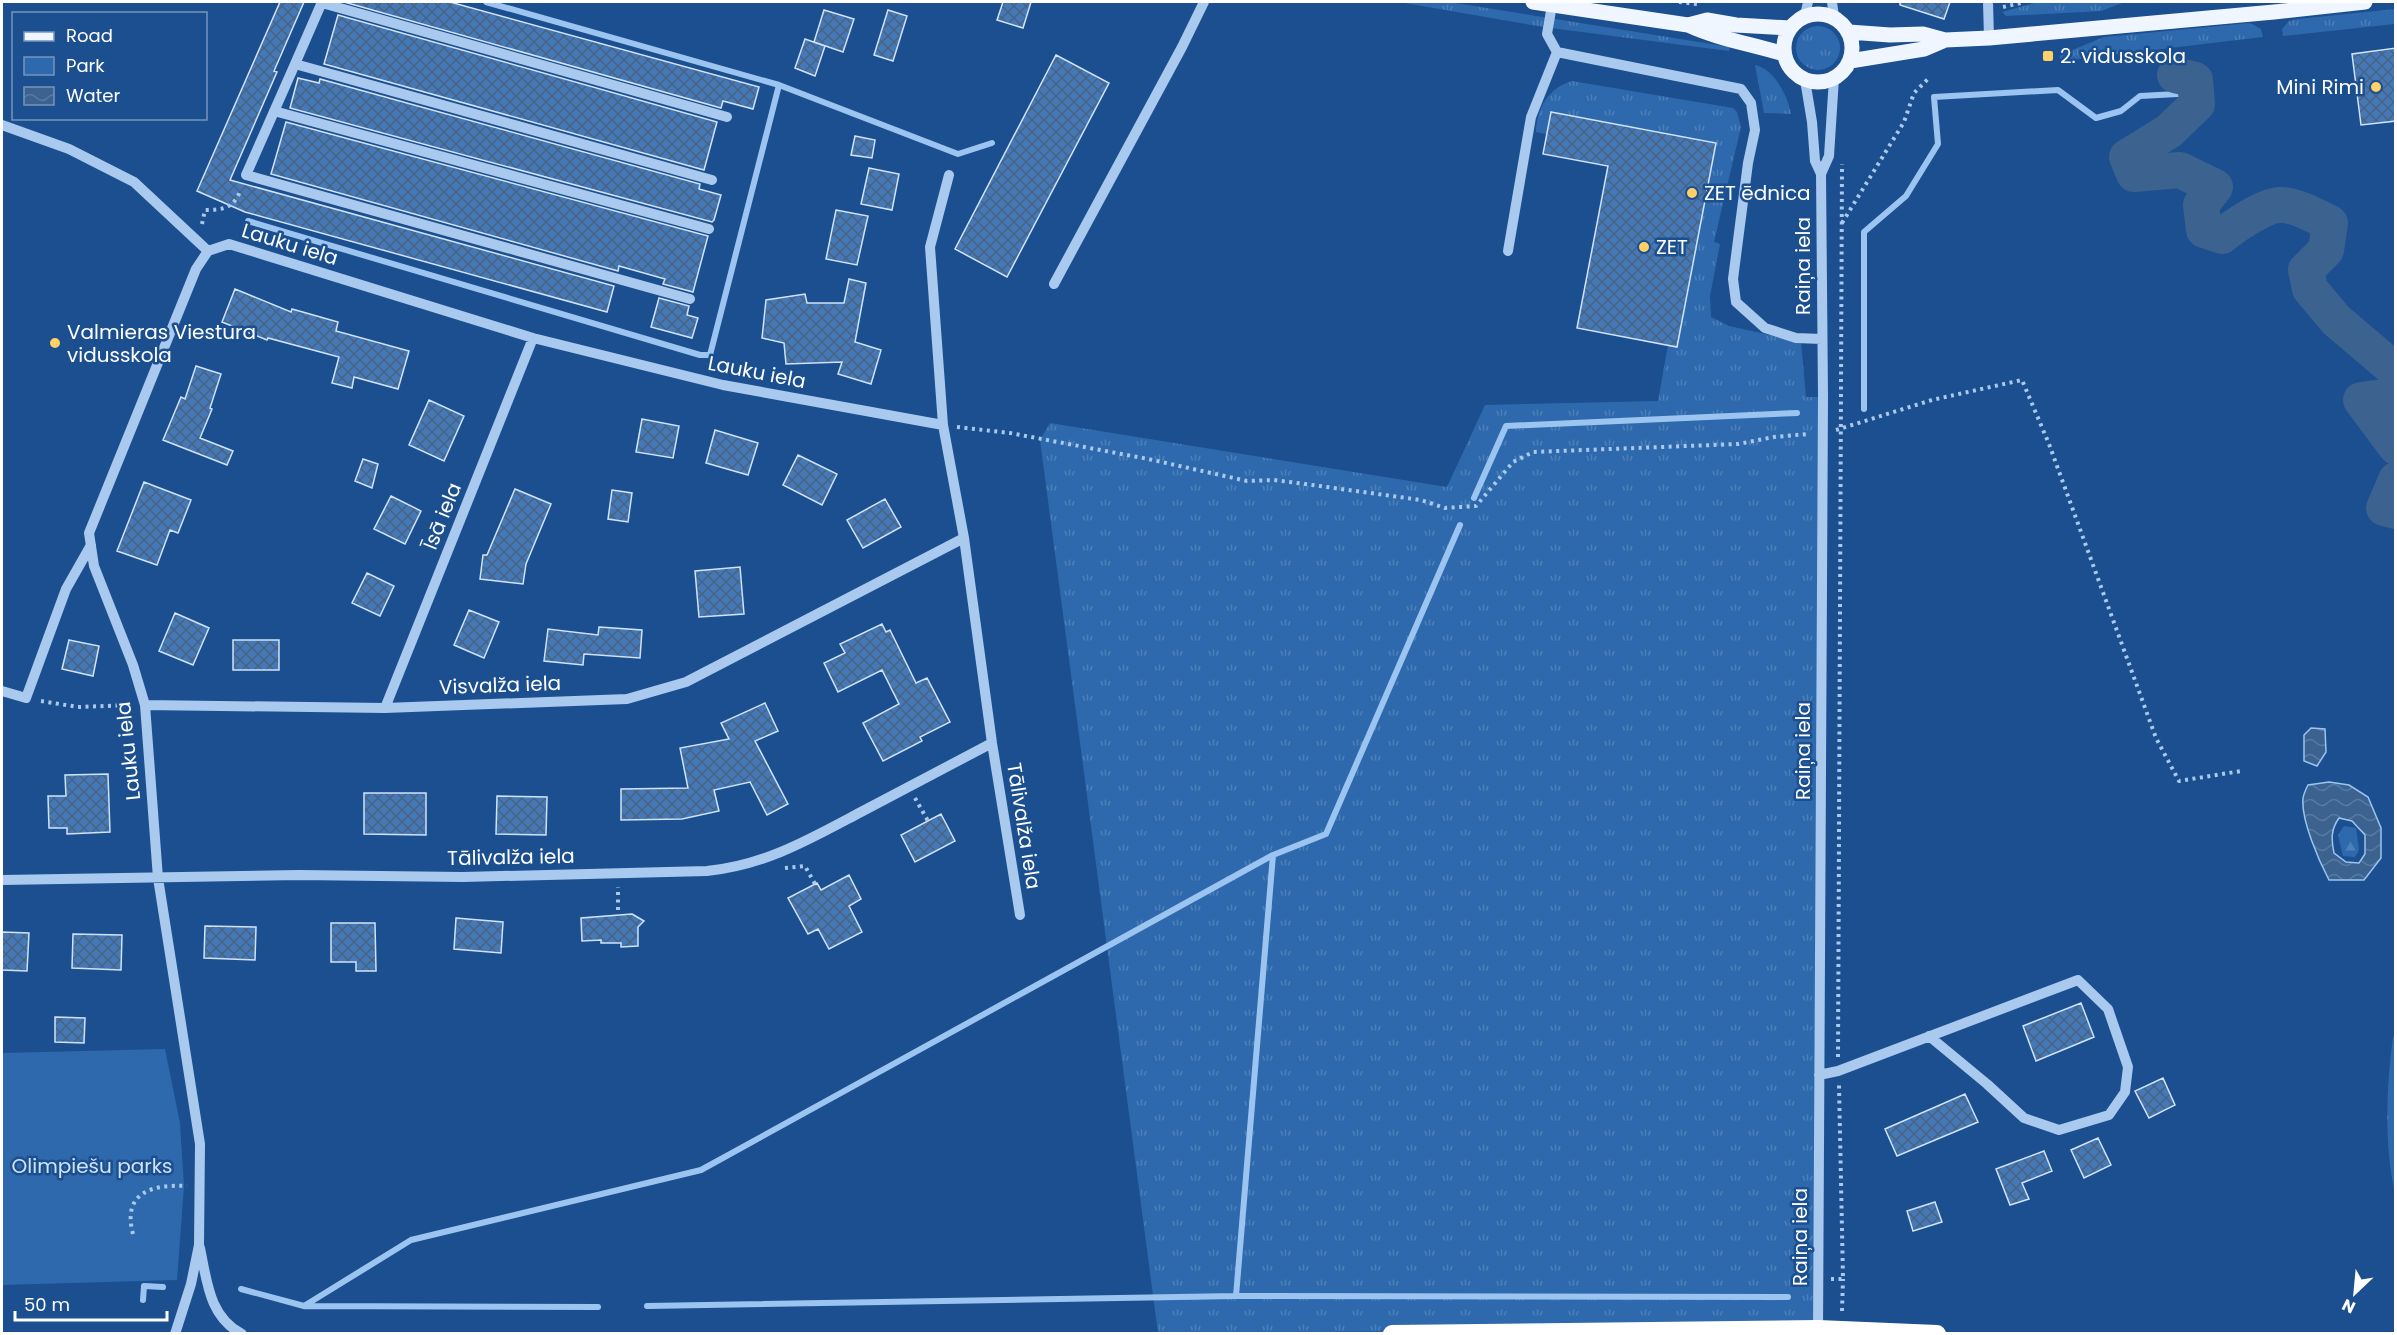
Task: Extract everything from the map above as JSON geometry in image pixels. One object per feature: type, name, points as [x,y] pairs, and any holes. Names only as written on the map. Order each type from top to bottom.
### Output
[{"type":"highway","points":[[1392,1334],[1841,1330],[1937,1334]]},
{"type":"main road","points":[[1533,2],[1688,25],[1710,35],[1784,54]]},
{"type":"main road","points":[[1849,32],[1890,35],[1923,34],[1945,40],[1989,38],[2365,2]]},
{"type":"main road","points":[[1807,8],[1825,14],[1833,9],[1849,32],[1852,52],[1850,61],[1834,78],[1824,82],[1805,80],[1795,74],[1788,65],[1784,54],[1785,36],[1807,8]]},
{"type":"main road","points":[[1688,25],[1707,20],[1789,28]]},
{"type":"main road","points":[[1850,61],[1924,49],[1945,40]]},
{"type":"street","points":[[690,299],[246,175],[322,2],[727,117]]},
{"type":"street","points":[[1054,284],[1182,47],[1203,2]]},
{"type":"street","points":[[1988,2],[1989,38]]},
{"type":"street","points":[[1552,4],[1547,34],[1557,52],[1741,88],[1751,104],[1755,130],[1748,163],[1733,279],[1736,302],[1765,328],[1796,338],[1822,339]]},
{"type":"street","points":[[1508,251],[1531,117],[1557,52]]},
{"type":"street","points":[[295,64],[712,180]]},
{"type":"street","name":"Raiņa iela","points":[[1818,1331],[1823,434],[1821,174],[1829,156],[1834,78]]},
{"type":"street","name":"Raiņa iela","points":[[1805,80],[1812,122],[1815,161],[1821,174]]},
{"type":"street","points":[[274,111],[709,229]]},
{"type":"street","points":[[2,125],[69,149],[134,182],[208,251]]},
{"type":"street","points":[[949,175],[930,247],[943,425],[964,538]]},
{"type":"street","name":"Lauku iela","points":[[199,1245],[200,1144],[158,878],[145,705],[132,664],[94,566],[89,533],[196,269],[208,251],[229,244],[533,338],[723,385],[943,425]]},
{"type":"street","name":"Īsā iela","points":[[385,708],[533,338]]},
{"type":"street","name":"Visvalža iela","points":[[145,705],[385,708],[627,699],[686,682],[964,538]]},
{"type":"street","name":"Tālivalža iela","points":[[964,538],[992,743],[1020,915]]},
{"type":"street","points":[[2,691],[26,698],[66,589],[91,545]]},
{"type":"street","name":"Tālivalža iela","points":[[2,880],[298,875],[463,877],[707,871],[754,863],[795,846],[992,743]]},
{"type":"street","points":[[1819,1075],[1838,1071],[1929,1036],[2078,980],[2108,1009],[2128,1067],[2125,1092],[2109,1115],[2059,1130],[2024,1118],[1929,1036]]},
{"type":"street","points":[[175,1334],[191,1284],[199,1245]]},
{"type":"street","points":[[199,1245],[214,1307],[231,1328],[242,1334]]},
{"type":"path","points":[[2000,8],[2025,2]]},
{"type":"path","points":[[1841,224],[1904,122],[1914,93],[1930,77]]},
{"type":"path","points":[[1841,1330],[1843,1279],[1838,1071],[1842,159]]},
{"type":"path","points":[[208,251],[201,223],[205,210],[223,210],[231,206],[246,175]]},
{"type":"path","points":[[943,425],[1010,433],[1148,459],[1247,481],[1275,480],[1305,484],[1421,500],[1445,508],[1476,506],[1513,462],[1533,452],[1738,444],[1774,436],[1823,434],[1932,400],[2022,380],[2053,455],[2156,738],[2179,781],[2241,771]]},
{"type":"path","points":[[26,698],[78,707],[145,705]]},
{"type":"path","points":[[910,786],[928,821]]},
{"type":"path","points":[[785,868],[805,866],[815,884]]},
{"type":"path","points":[[618,910],[619,872]]},
{"type":"path","points":[[133,1234],[130,1208],[138,1197],[148,1190],[164,1186],[200,1187]]},
{"type":"path","points":[[1818,1278],[1843,1279]]},
{"type":"green space","points":[[1399,2],[1449,2],[1730,47],[1729,51],[1543,27]]},
{"type":"green space","points":[[2038,2],[2125,2],[2101,11],[2006,16],[2002,12]]},
{"type":"green space","points":[[2395,9],[2395,24],[2283,36],[2282,29],[2289,21]]},
{"type":"green space","points":[[2250,23],[2261,29],[2263,37],[2060,61],[2060,55],[2104,37]]},
{"type":"green space","points":[[1818,26],[1834,32],[1840,48],[1834,64],[1818,70],[1802,64],[1796,48],[1802,32]]},
{"type":"green space","points":[[1755,65],[1768,72],[1779,84],[1787,99],[1791,114],[1764,113]]},
{"type":"green space","points":[[1572,81],[1733,108],[1737,112],[1741,127],[1714,242],[1720,244],[1710,296],[1711,317],[1729,326],[1801,342],[1806,397],[1823,397],[1818,1329],[1158,1333],[1040,440],[1050,423],[1447,487],[1485,405],[1658,401],[1668,345],[1677,346],[1716,143],[1551,112],[1546,134],[1536,132],[1545,100],[1556,89]]},
{"type":"green space","points":[[2392,397],[2395,401],[2395,447],[2361,400]]},
{"type":"green space","points":[[2395,480],[2395,511],[2384,508]]},
{"type":"green space","points":[[2344,826],[2356,828],[2359,850],[2355,857],[2343,856],[2338,835]]},
{"type":"green space","points":[[2396,1036],[2395,1194],[2391,1175],[2387,1116],[2393,1037]]},
{"type":"green space","name":"Olimpiešu parks","points":[[165,1049],[180,1123],[184,1186],[177,1280],[2,1285],[2,1053]]},
{"type":"water","points":[[2311,728],[2325,729],[2326,752],[2317,766],[2304,761],[2304,735]]},
{"type":"water","points":[[2329,782],[2349,785],[2368,797],[2381,828],[2381,858],[2364,880],[2329,880],[2316,852],[2305,818],[2303,797],[2308,785]],"holes":[[[2339,818],[2352,821],[2365,835],[2365,854],[2359,863],[2346,862],[2334,853],[2333,848],[2333,830],[2336,822]]]},
{"type":"building","points":[[280,2],[304,2],[274,71],[277,72],[230,180],[614,286],[607,312],[245,212],[197,191]]},
{"type":"building","points":[[344,2],[450,2],[759,87],[753,109],[723,101],[721,108]]},
{"type":"building","points":[[1003,2],[1031,2],[1023,28],[997,20]]},
{"type":"building","points":[[1900,2],[1950,2],[1944,19],[1900,5]]},
{"type":"building","points":[[824,10],[854,19],[843,52],[814,42]]},
{"type":"building","points":[[888,10],[907,16],[893,61],[874,55]]},
{"type":"building","points":[[338,15],[717,122],[704,170],[324,64]]},
{"type":"building","points":[[805,39],[825,46],[815,76],[795,68]]},
{"type":"building","name":"Mini Rimi","points":[[2396,48],[2396,121],[2361,125],[2352,54]]},
{"type":"building","points":[[1056,55],[1109,83],[1007,277],[955,249]]},
{"type":"building","points":[[298,78],[319,83],[320,79],[700,184],[699,189],[721,195],[714,220],[712,222],[290,108]]},
{"type":"building","name":"ZET","points":[[1551,112],[1716,143],[1677,347],[1577,328],[1608,166],[1543,154]]},
{"type":"building","points":[[286,122],[708,236],[693,292],[663,284],[665,279],[619,266],[618,271],[271,174]]},
{"type":"building","points":[[855,136],[875,140],[872,158],[851,155]]},
{"type":"building","points":[[869,168],[899,174],[892,210],[861,204]]},
{"type":"building","points":[[836,210],[868,216],[857,265],[826,259]]},
{"type":"building","points":[[849,279],[866,283],[855,342],[881,350],[871,384],[838,374],[842,362],[786,364],[784,343],[762,338],[766,300],[805,294],[807,303],[844,303]]},
{"type":"building","points":[[235,289],[291,312],[292,309],[338,322],[336,331],[409,351],[398,389],[354,377],[352,388],[332,383],[339,357],[268,338],[267,340],[222,322]]},
{"type":"building","points":[[659,298],[689,306],[687,315],[698,318],[692,338],[651,327]]},
{"type":"building","points":[[196,366],[221,374],[210,408],[212,409],[200,438],[233,451],[227,465],[163,440],[181,397],[185,399]]},
{"type":"building","points":[[429,400],[464,416],[444,461],[409,445]]},
{"type":"building","points":[[642,419],[679,426],[673,458],[636,452]]},
{"type":"building","points":[[715,430],[758,443],[748,475],[706,463]]},
{"type":"building","points":[[798,455],[837,474],[822,505],[783,485]]},
{"type":"building","points":[[363,459],[378,464],[372,488],[355,481]]},
{"type":"building","points":[[144,482],[191,500],[178,533],[170,530],[157,565],[117,551]]},
{"type":"building","points":[[515,489],[551,504],[526,564],[523,584],[480,579],[483,555],[487,555]]},
{"type":"building","points":[[612,490],[632,493],[628,522],[608,519]]},
{"type":"building","points":[[391,496],[421,511],[405,544],[374,529]]},
{"type":"building","points":[[885,499],[901,527],[863,548],[847,520]]},
{"type":"building","points":[[740,567],[744,614],[699,617],[695,571]]},
{"type":"building","points":[[367,573],[394,586],[380,616],[352,603]]},
{"type":"building","points":[[469,610],[499,622],[484,658],[454,645]]},
{"type":"building","points":[[175,613],[209,628],[193,665],[159,651]]},
{"type":"building","points":[[882,624],[886,632],[890,630],[916,683],[927,678],[950,722],[920,737],[922,741],[883,761],[863,723],[899,704],[882,670],[838,692],[824,663],[845,653],[840,644]]},
{"type":"building","points":[[599,627],[642,630],[640,658],[584,654],[583,665],[544,661],[548,629],[598,635]]},
{"type":"building","points":[[69,640],[99,646],[93,676],[62,669]]},
{"type":"building","points":[[233,640],[279,640],[279,670],[233,670]]},
{"type":"building","points":[[765,703],[778,731],[755,741],[788,804],[767,815],[750,782],[714,790],[719,811],[682,819],[621,820],[621,789],[688,788],[680,748],[729,739],[721,723]]},
{"type":"building","points":[[108,774],[110,832],[67,834],[67,828],[49,828],[48,796],[66,796],[65,775]]},
{"type":"building","points":[[364,793],[426,793],[426,835],[364,834]]},
{"type":"building","points":[[497,796],[547,797],[546,835],[496,834]]},
{"type":"building","points":[[941,814],[955,841],[915,862],[901,835]]},
{"type":"building","points":[[849,875],[861,899],[849,906],[862,932],[829,949],[818,929],[808,934],[788,898],[817,883],[821,890]]},
{"type":"building","points":[[632,914],[644,921],[638,927],[638,946],[621,947],[621,943],[601,943],[601,940],[582,941],[581,918]]},
{"type":"building","points":[[456,918],[503,922],[501,953],[454,949]]},
{"type":"building","points":[[331,923],[375,923],[376,971],[356,971],[356,962],[331,962]]},
{"type":"building","points":[[205,926],[256,927],[255,960],[204,958]]},
{"type":"building","points":[[2,932],[29,933],[27,971],[2,970]]},
{"type":"building","points":[[73,934],[122,935],[121,970],[72,968]]},
{"type":"building","points":[[2081,1003],[2094,1037],[2036,1061],[2023,1026]]},
{"type":"building","points":[[55,1017],[85,1018],[84,1043],[55,1042]]},
{"type":"building","points":[[2163,1078],[2175,1105],[2149,1118],[2135,1091]]},
{"type":"building","points":[[1965,1094],[1978,1122],[1897,1156],[1885,1129]]},
{"type":"building","points":[[2098,1138],[2111,1165],[2084,1178],[2071,1150]]},
{"type":"building","points":[[2044,1151],[2052,1171],[2022,1183],[2029,1199],[2010,1205],[1996,1169]]},
{"type":"building","points":[[1935,1202],[1942,1222],[1913,1231],[1907,1211]]},
{"type":"waterway","points":[[486,2],[779,85],[958,154],[992,143]]},
{"type":"waterway","points":[[2175,75],[2195,80],[2197,104],[2169,131],[2127,157],[2134,174],[2180,170],[2215,187],[2201,205],[2204,230],[2222,236],[2258,212],[2280,205],[2299,209],[2330,223],[2326,250],[2306,270],[2310,289],[2336,320],[2396,371]]},
{"type":"waterway","points":[[248,221],[700,355],[710,355],[779,85]]},
{"type":"waterway","points":[[1864,409],[1864,232],[1906,196],[1938,144],[1934,97],[2058,90],[2096,118],[2121,111],[2140,96],[2196,93]]},
{"type":"waterway","points":[[2396,384],[2392,396],[2361,400],[2396,447]]},
{"type":"waterway","points":[[1474,498],[1506,426],[1797,413]]},
{"type":"waterway","points":[[2396,480],[2384,508],[2396,511]]},
{"type":"waterway","points":[[304,1306],[411,1240],[701,1170],[1273,855],[1326,834],[1460,525]]},
{"type":"waterway","points":[[1236,1296],[1273,855]]},
{"type":"waterway","points":[[143,1300],[144,1286],[163,1287]]},
{"type":"waterway","points":[[241,1289],[304,1306],[598,1307]]},
{"type":"waterway","points":[[647,1306],[1236,1296],[1788,1297]]},
{"type":"place","name":"2. vidusskola","points":[[2048,56]]},
{"type":"place","name":"Mini Rimi","points":[[2376,87]]},
{"type":"place","name":"ZET ēdnica","points":[[1692,193]]},
{"type":"place","name":"ZET","points":[[1644,247]]},
{"type":"place","name":"Valmieras Viestura vidusskola","points":[[55,343]]}]
